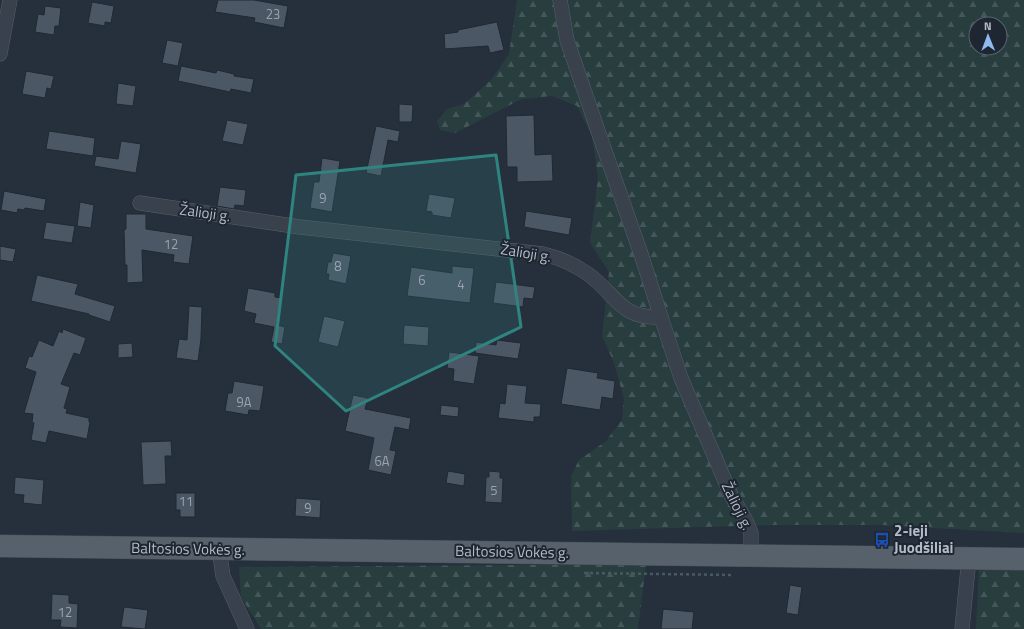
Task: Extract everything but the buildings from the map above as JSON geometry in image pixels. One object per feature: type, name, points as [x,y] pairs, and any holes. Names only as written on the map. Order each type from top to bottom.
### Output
[{"type":"main road","name":"Baltosios Vokės g.","points":[[0,546],[1024,559]]},
{"type":"street","points":[[0,54],[10,0]]},
{"type":"street","points":[[560,0],[567,40],[641,254],[661,317]]},
{"type":"street","name":"Žalioji g.","points":[[140,203],[300,227],[544,254],[565,260],[589,274],[621,307],[638,315],[649,318],[661,317],[681,378],[730,495],[746,521],[751,533],[751,556]]},
{"type":"street","points":[[219,549],[223,576],[247,629]]},
{"type":"street","points":[[962,629],[969,558]]},
{"type":"highlighted area","points":[[496,155],[521,327],[346,411],[275,346],[296,175]]},
{"type":"green space","points":[[517,0],[1024,0],[1024,533],[882,525],[773,525],[572,531],[571,476],[579,460],[606,441],[622,420],[624,399],[614,363],[602,336],[609,272],[590,243],[598,177],[592,136],[577,106],[552,96],[522,99],[455,133],[440,130],[437,121],[447,109],[464,104],[491,80],[509,54]]},
{"type":"green space","points":[[646,564],[638,629],[261,629],[241,597],[239,567]]},
{"type":"green space","points":[[979,566],[1024,567],[1024,629],[976,629]]},
{"type":"place","name":"2-ieji Juodšiliai","points":[[882,540]]}]
